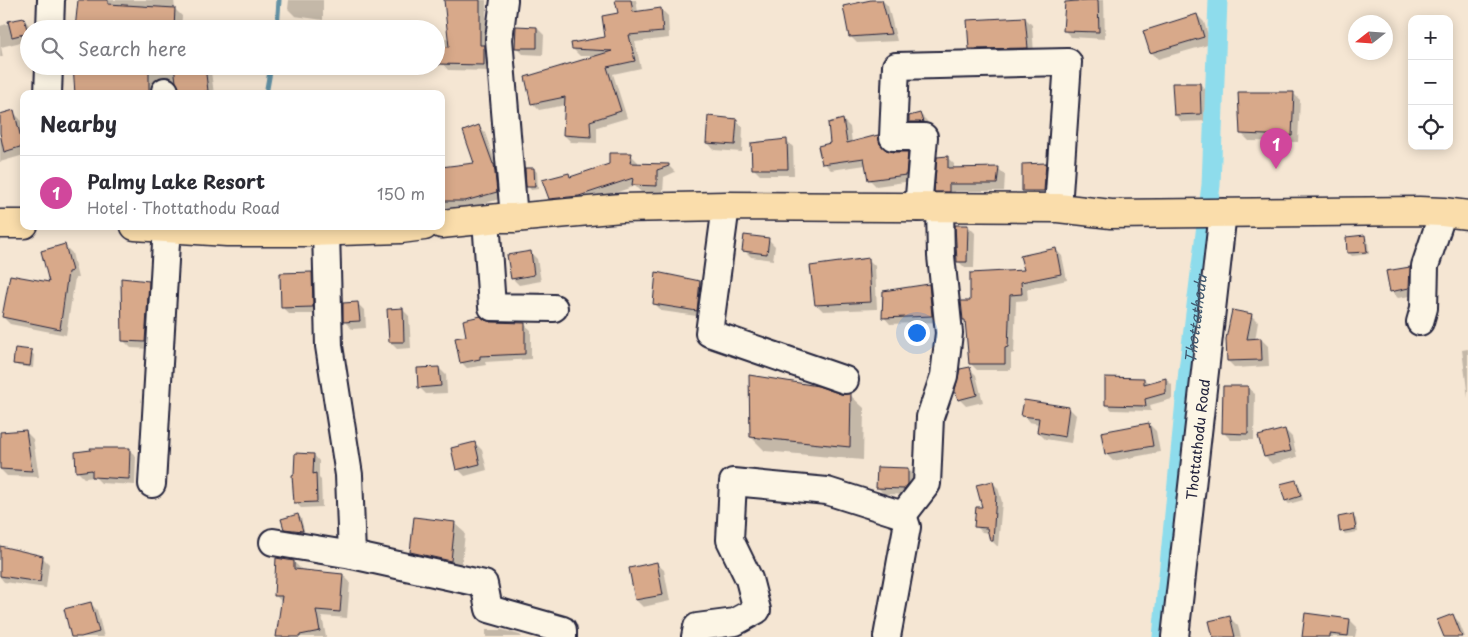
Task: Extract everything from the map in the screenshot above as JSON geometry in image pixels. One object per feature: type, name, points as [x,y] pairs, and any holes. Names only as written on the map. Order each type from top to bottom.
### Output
[{"type":"main road","points":[[445,224],[621,208],[726,206],[1058,208],[1111,214],[1213,212],[1456,214]]},
{"type":"main road","points":[[0,224],[20,224]]},
{"type":"main road","points":[[203,230],[227,232],[363,230]]},
{"type":"street","points":[[50,20],[51,0]]},
{"type":"street","points":[[504,0],[499,38],[514,218]]},
{"type":"street","points":[[903,515],[927,484],[930,417],[944,376],[949,333],[941,256],[929,208],[924,137],[893,136],[896,66],[1068,62],[1058,208]]},
{"type":"street","points":[[48,90],[49,75]]},
{"type":"street","points":[[726,206],[709,333],[845,380]]},
{"type":"street","name":"Thottathodu Road","points":[[1174,637],[1213,212]]},
{"type":"street","points":[[1420,322],[1424,308],[1425,266],[1456,214]]},
{"type":"street","points":[[486,219],[492,307],[554,308]]},
{"type":"street","points":[[152,484],[167,230]]},
{"type":"street","points":[[326,231],[329,346],[349,474],[352,555]]},
{"type":"street","points":[[695,637],[697,627],[735,622],[757,610],[749,579],[730,540],[733,482],[827,491],[903,515]]},
{"type":"street","points":[[887,637],[907,527],[903,515]]},
{"type":"street","points":[[273,542],[352,555],[484,584],[489,609],[563,630],[563,637]]},
{"type":"building","points":[[78,0],[108,0],[108,4],[175,8],[174,20],[76,20]]},
{"type":"building","points":[[444,0],[480,0],[480,45],[484,45],[484,65],[445,64],[445,47],[449,47]]},
{"type":"building","points":[[615,0],[631,0],[633,12],[661,8],[663,32],[629,35],[635,61],[607,67],[621,111],[590,121],[591,137],[563,135],[565,97],[531,104],[525,77],[612,51],[572,49],[571,43],[605,37],[602,16],[618,13]]},
{"type":"building","points":[[871,0],[882,0],[891,34],[849,37],[843,6]]},
{"type":"building","points":[[1098,0],[1099,32],[1063,31],[1065,2]]},
{"type":"building","points":[[1197,14],[1204,37],[1150,53],[1143,31]]},
{"type":"building","points":[[1025,17],[1028,48],[969,49],[967,20]]},
{"type":"building","points":[[24,18],[25,20],[20,20],[20,35],[12,37],[8,21]]},
{"type":"building","points":[[516,26],[537,27],[537,48],[515,48]]},
{"type":"building","points":[[74,75],[149,75],[149,90],[75,90]]},
{"type":"building","points":[[175,75],[206,75],[208,90],[179,90]]},
{"type":"building","points":[[1172,83],[1200,83],[1201,114],[1174,115]]},
{"type":"building","points":[[1238,92],[1294,92],[1292,136],[1240,134]]},
{"type":"building","points":[[14,110],[20,134],[20,147],[4,152],[0,133],[0,114]]},
{"type":"building","points":[[920,113],[923,122],[909,122],[909,116]]},
{"type":"building","points":[[708,116],[737,119],[735,145],[706,143]]},
{"type":"building","points":[[843,119],[847,143],[878,135],[880,144],[886,150],[908,152],[906,175],[868,180],[864,158],[822,164],[818,146],[830,143],[828,123]]},
{"type":"building","points":[[479,125],[494,164],[497,192],[465,201],[445,201],[445,167],[474,163],[463,131]]},
{"type":"building","points":[[787,139],[788,169],[752,169],[751,143]]},
{"type":"building","points":[[609,153],[632,153],[630,163],[669,164],[669,166],[657,170],[657,186],[632,185],[633,178],[579,196],[549,199],[542,180],[569,173],[570,177],[609,164]]},
{"type":"building","points":[[948,156],[948,168],[999,167],[997,184],[949,184],[949,192],[934,192],[937,157]]},
{"type":"building","points":[[1046,163],[1044,191],[1022,191],[1022,164]]},
{"type":"building","points":[[525,168],[534,168],[535,187],[526,187]]},
{"type":"building","points":[[955,225],[968,225],[967,262],[957,262]]},
{"type":"building","points":[[744,235],[769,238],[767,254],[742,251]]},
{"type":"building","points":[[1365,235],[1367,252],[1347,253],[1346,237]]},
{"type":"building","points":[[65,244],[72,271],[68,272],[60,329],[2,317],[10,275],[49,282],[41,251]]},
{"type":"building","points":[[1056,248],[1061,274],[1021,282],[1022,294],[1010,295],[1008,347],[1005,348],[1005,364],[969,364],[965,320],[963,320],[961,301],[970,301],[970,273],[1024,270],[1020,256]]},
{"type":"building","points":[[531,251],[534,275],[511,279],[507,255]]},
{"type":"building","points":[[869,258],[871,302],[815,305],[810,266]]},
{"type":"building","points":[[1410,267],[1409,288],[1390,292],[1386,271]]},
{"type":"building","points":[[312,272],[313,307],[281,308],[280,273]]},
{"type":"building","points":[[656,272],[700,281],[697,311],[653,304]]},
{"type":"building","points":[[121,278],[149,281],[145,342],[122,341]]},
{"type":"building","points":[[929,284],[932,316],[882,318],[883,291]]},
{"type":"building","points":[[358,302],[360,321],[343,322],[343,303]]},
{"type":"building","points":[[403,308],[404,342],[389,342],[387,309]]},
{"type":"building","points":[[1232,310],[1252,314],[1247,339],[1261,338],[1262,360],[1227,361],[1226,339]]},
{"type":"building","points":[[481,316],[491,322],[525,323],[525,354],[480,356],[480,359],[460,363],[455,338],[466,336],[463,320]]},
{"type":"building","points":[[15,348],[32,350],[30,366],[13,364]]},
{"type":"building","points":[[439,367],[441,386],[418,388],[417,368]]},
{"type":"building","points":[[970,367],[977,395],[958,400],[955,390],[960,369]]},
{"type":"building","points":[[749,375],[818,386],[841,394],[851,393],[850,447],[750,437]]},
{"type":"building","points":[[1105,377],[1144,378],[1144,384],[1166,378],[1166,393],[1145,399],[1146,406],[1105,405]]},
{"type":"building","points":[[1223,386],[1248,386],[1248,434],[1222,433]]},
{"type":"building","points":[[1024,400],[1069,407],[1065,437],[1037,432],[1039,418],[1021,416]]},
{"type":"building","points":[[1149,423],[1153,446],[1105,454],[1101,432]]},
{"type":"building","points":[[1285,429],[1291,451],[1264,457],[1258,436]]},
{"type":"building","points":[[26,430],[32,471],[0,469],[0,432]]},
{"type":"building","points":[[475,442],[480,464],[456,470],[451,448]]},
{"type":"building","points":[[90,448],[130,448],[129,479],[92,477],[92,470],[76,472],[75,452],[91,450]]},
{"type":"building","points":[[295,453],[314,454],[313,474],[316,473],[317,502],[294,503],[292,475],[294,474]]},
{"type":"building","points":[[877,467],[908,468],[908,484],[904,489],[876,488]]},
{"type":"building","points":[[1296,480],[1301,496],[1285,501],[1280,484]]},
{"type":"building","points":[[993,481],[996,495],[993,541],[990,541],[987,528],[974,527],[976,507],[982,507],[976,485]]},
{"type":"building","points":[[298,514],[303,531],[284,529],[281,519]]},
{"type":"building","points":[[1353,514],[1356,529],[1340,532],[1338,517]]},
{"type":"building","points":[[414,517],[455,522],[451,561],[410,552]]},
{"type":"building","points":[[0,546],[43,556],[40,582],[0,576]]},
{"type":"building","points":[[276,558],[294,561],[294,569],[343,574],[340,612],[316,610],[320,631],[300,635],[300,637],[276,637],[282,596],[274,596]]},
{"type":"building","points":[[657,562],[663,595],[635,600],[629,568]]},
{"type":"building","points":[[91,602],[99,632],[81,637],[71,637],[64,609]]},
{"type":"building","points":[[1305,613],[1350,619],[1348,636],[1330,634],[1330,637],[1302,637]]},
{"type":"building","points":[[1453,614],[1462,637],[1444,637],[1437,620]]},
{"type":"building","points":[[1230,616],[1235,637],[1213,637],[1209,621]]},
{"type":"waterway","points":[[278,20],[279,0]]},
{"type":"waterway","name":"Thottathodu","points":[[1162,637],[1188,370],[1211,185],[1218,0]]},
{"type":"waterway","points":[[267,90],[269,75]]},
{"type":"place","name":"Palmy Lake Resort","points":[[1276,169]]}]
